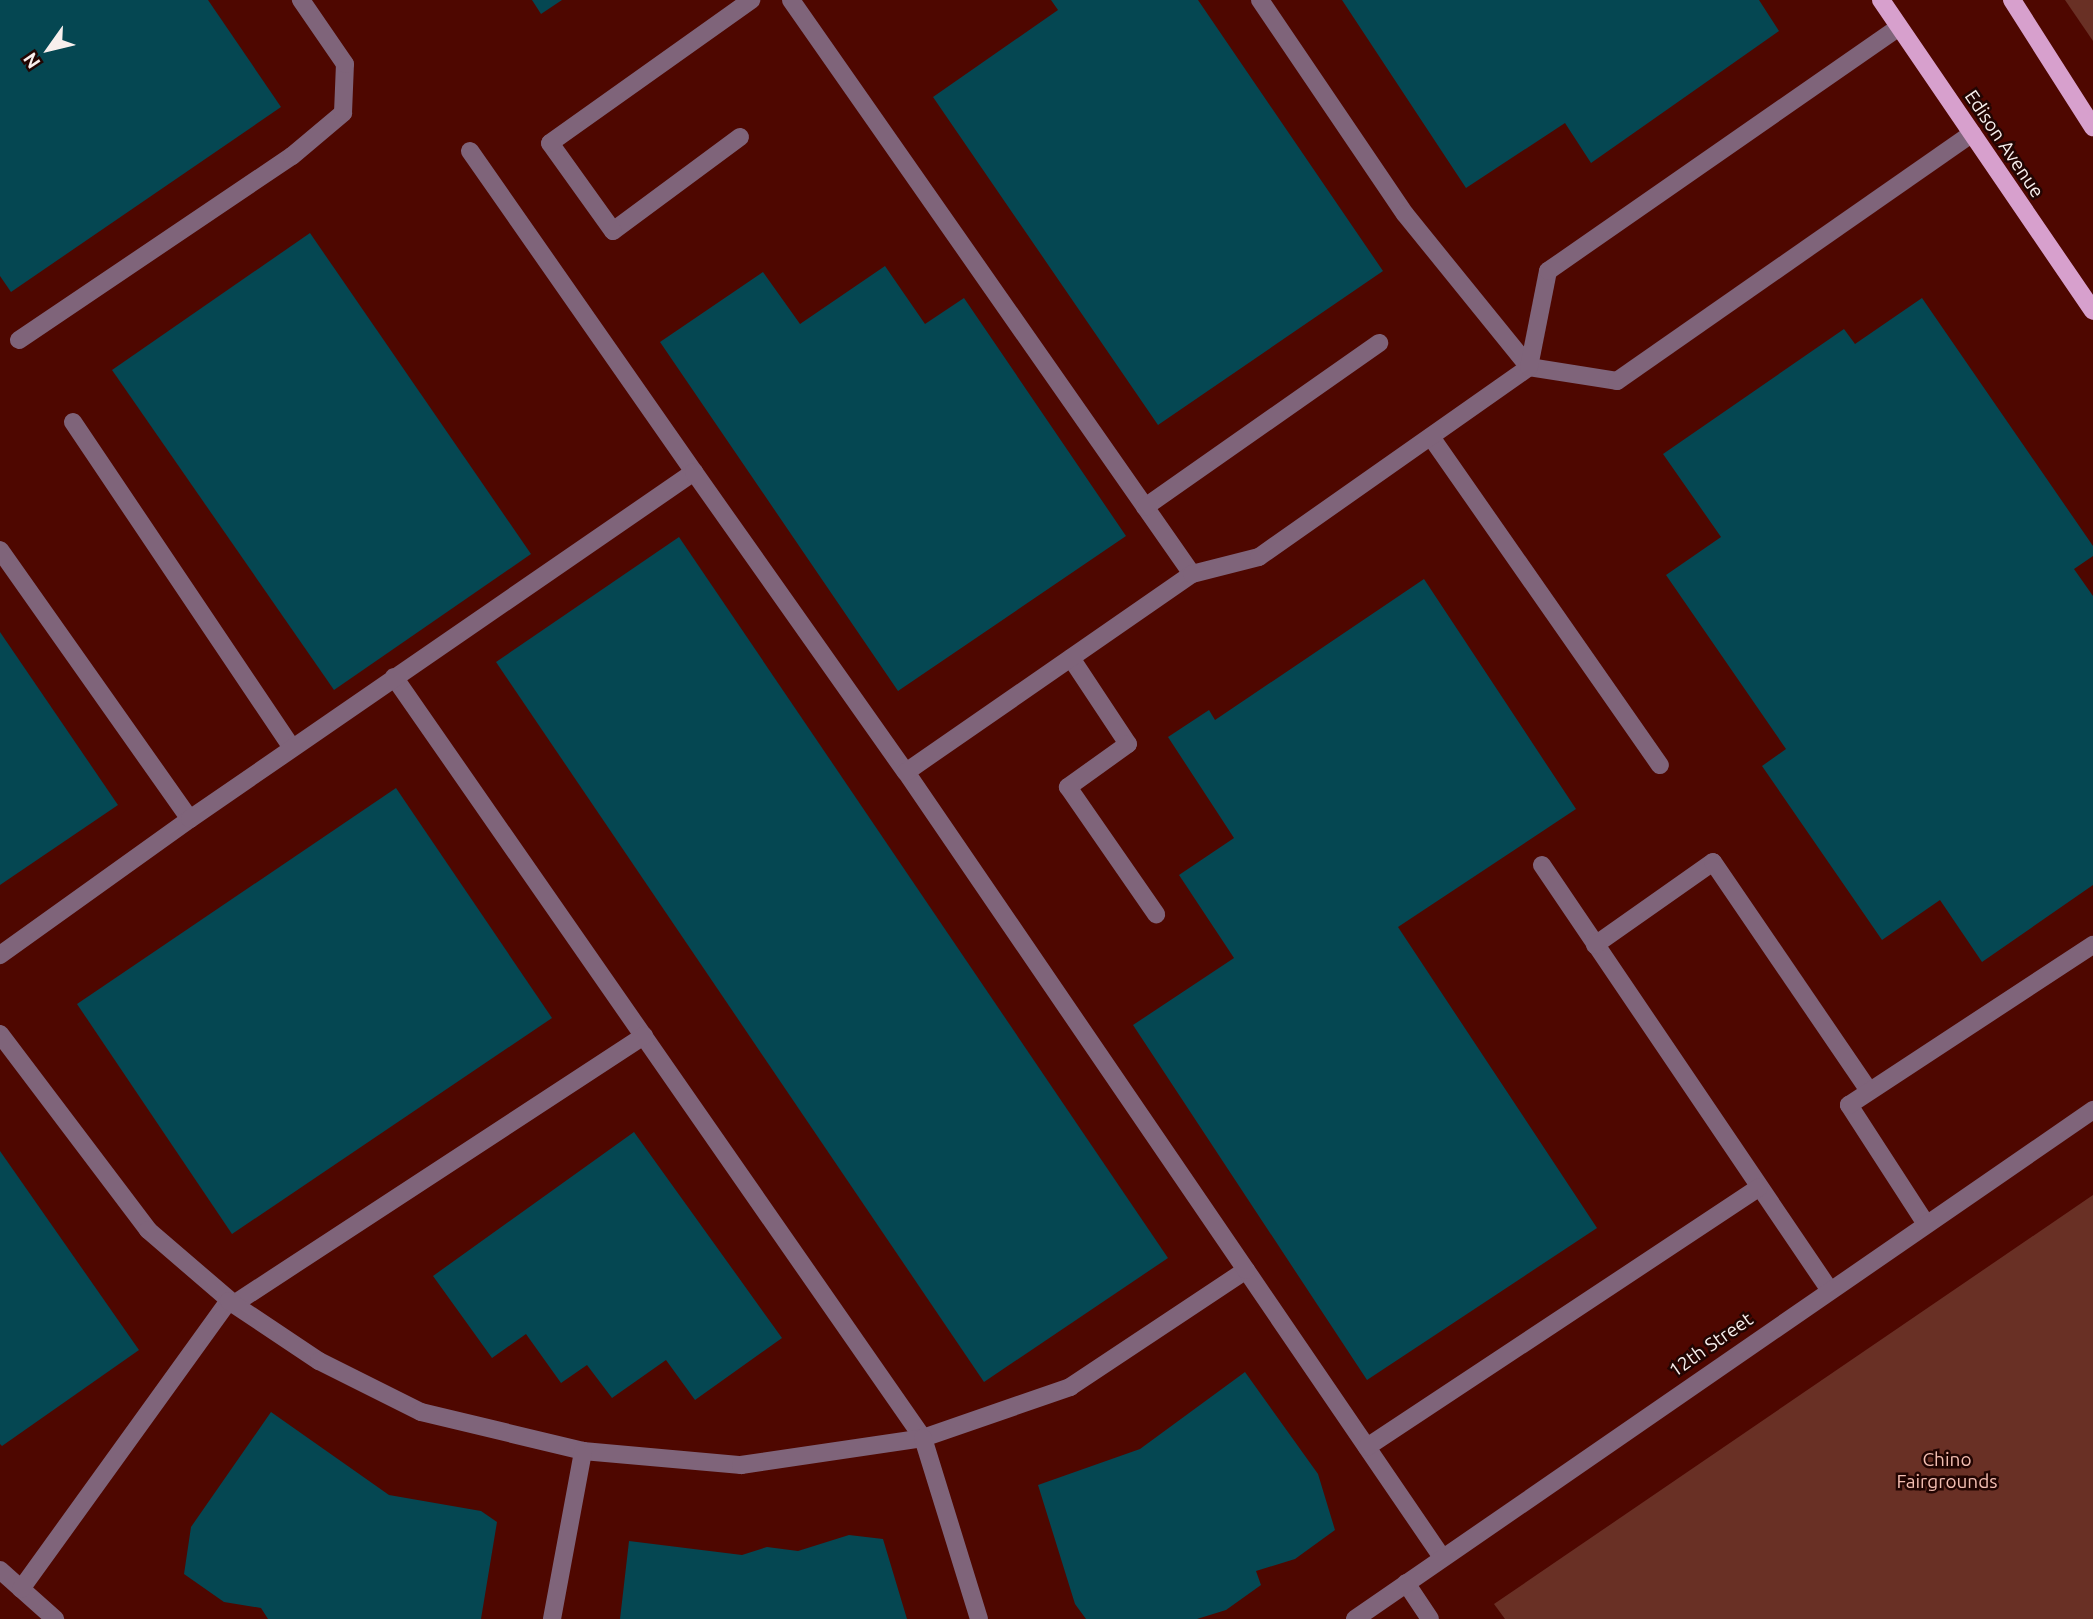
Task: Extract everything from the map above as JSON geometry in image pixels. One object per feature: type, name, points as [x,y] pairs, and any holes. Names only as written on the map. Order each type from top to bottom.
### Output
[{"type":"main road","name":"Edison Avenue","points":[[1881,0],[2093,311]]},
{"type":"main road","points":[[2012,0],[2093,127]]},
{"type":"street","points":[[19,340],[292,156],[343,113],[345,64],[301,0]]},
{"type":"street","points":[[740,137],[613,231],[550,143],[751,0]]},
{"type":"street","points":[[791,0],[1192,574]]},
{"type":"street","points":[[1260,0],[1405,214],[1529,367],[1617,381],[1972,133]]},
{"type":"street","points":[[906,772],[1192,574],[1258,558],[1529,367],[1548,271],[1899,27]]},
{"type":"street","points":[[470,151],[906,772],[1442,1558]]},
{"type":"street","points":[[1145,507],[1379,343]]},
{"type":"street","points":[[73,422],[291,747]]},
{"type":"street","points":[[1431,437],[1660,765]]},
{"type":"street","points":[[0,955],[291,747],[694,472]]},
{"type":"street","points":[[0,550],[190,819]]},
{"type":"street","points":[[1071,658],[1128,744],[1068,787],[1156,914]]},
{"type":"street","points":[[394,677],[923,1438],[979,1619]]},
{"type":"street","points":[[1595,945],[1713,862],[1869,1091]]},
{"type":"street","points":[[1542,865],[1829,1289]]},
{"type":"street","points":[[1926,1224],[1849,1105],[2093,945]]},
{"type":"street","points":[[0,1034],[148,1230],[234,1304]]},
{"type":"street","points":[[234,1304],[644,1036]]},
{"type":"street","name":"12th Street","points":[[1355,1619],[1829,1289],[2093,1110]]},
{"type":"street","points":[[1367,1447],[1759,1188]]},
{"type":"street","points":[[20,1589],[229,1301],[319,1362],[421,1412],[583,1451],[741,1465],[923,1438],[1070,1387],[1247,1270]]},
{"type":"street","points":[[552,1619],[583,1451]]},
{"type":"street","points":[[0,1570],[55,1619]]},
{"type":"street","points":[[1406,1583],[1430,1619]]},
{"type":"green space","points":[[2065,0],[2093,0],[2093,41]]},
{"type":"green space","name":"Chino Fairgrounds","points":[[2093,1195],[2093,1619],[1505,1619],[1494,1604]]},
{"type":"building","points":[[0,0],[208,0],[281,107],[11,292],[0,276]]},
{"type":"building","points":[[532,0],[562,0],[541,14]]},
{"type":"building","points":[[1051,0],[1198,0],[1383,271],[1158,425],[933,97],[1058,10]]},
{"type":"building","points":[[1342,0],[1759,0],[1779,31],[1591,163],[1565,123],[1466,188]]},
{"type":"building","points":[[310,233],[531,554],[334,690],[112,370]]},
{"type":"building","points":[[885,266],[925,324],[964,298],[1126,536],[898,691],[660,342],[763,272],[800,324]]},
{"type":"building","points":[[1922,298],[2093,546],[2093,556],[2074,569],[2093,596],[2093,885],[1982,962],[1940,900],[1882,940],[1762,766],[1786,749],[1666,575],[1721,537],[1663,454],[1844,329],[1855,344]]},
{"type":"building","points":[[679,537],[1168,1258],[984,1382],[496,662]]},
{"type":"building","points":[[1424,579],[1576,809],[1398,927],[1597,1228],[1367,1380],[1133,1025],[1234,958],[1179,875],[1234,838],[1168,737],[1209,710],[1215,720]]},
{"type":"building","points":[[0,632],[118,805],[0,885]]},
{"type":"building","points":[[396,788],[552,1018],[232,1234],[77,1004]]},
{"type":"building","points":[[634,1132],[782,1338],[695,1400],[666,1360],[612,1398],[587,1365],[561,1383],[526,1334],[492,1358],[433,1276]]},
{"type":"building","points":[[0,1151],[139,1350],[2,1446],[0,1444]]},
{"type":"building","points":[[1245,1372],[1318,1474],[1335,1530],[1295,1559],[1256,1571],[1261,1585],[1226,1610],[1197,1619],[1086,1619],[1075,1604],[1038,1485],[1140,1449]]},
{"type":"building","points":[[271,1412],[389,1495],[481,1511],[497,1522],[481,1619],[268,1619],[261,1608],[224,1602],[184,1574],[191,1527]]},
{"type":"building","points":[[849,1535],[883,1539],[907,1619],[620,1619],[629,1541],[742,1555],[767,1547],[798,1551]]}]
